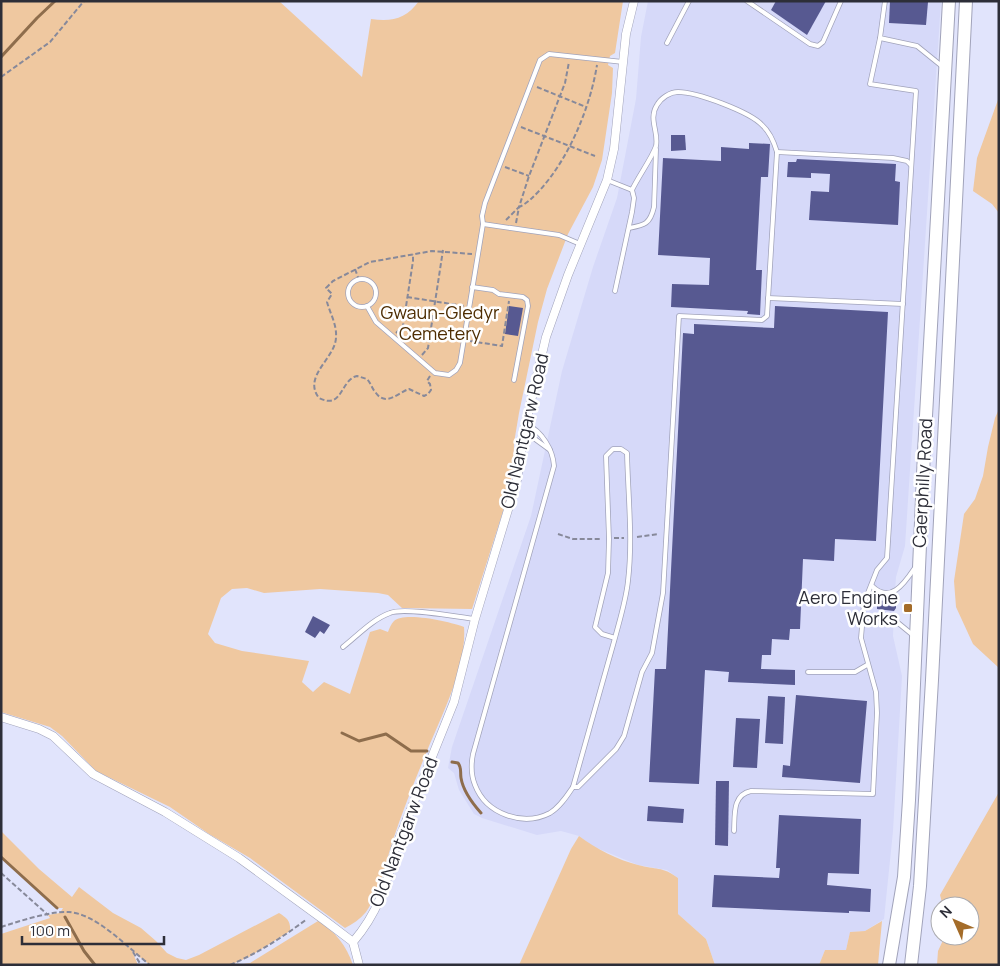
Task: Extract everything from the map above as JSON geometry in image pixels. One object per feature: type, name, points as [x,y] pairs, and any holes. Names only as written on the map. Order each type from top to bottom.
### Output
[{"type":"main road","name":"Caerphilly Road","points":[[889,965],[904,876],[909,800],[915,638],[948,1]]},
{"type":"main road","name":"Caerphilly Road","points":[[911,965],[920,886],[932,680],[966,1]]},
{"type":"street","name":"Old Nantgarw Road","points":[[353,942],[376,911],[390,872],[394,848],[454,702],[475,619],[517,480],[524,428],[546,337],[580,244],[607,180],[614,149],[628,20],[634,1]]},
{"type":"street","points":[[1,717],[39,729],[53,736],[76,760],[93,774],[165,812],[239,858],[353,942],[359,965]]},
{"type":"lane","points":[[667,43],[689,1]]},
{"type":"lane","points":[[747,1],[810,44],[818,46],[823,42],[841,1]]},
{"type":"lane","points":[[734,831],[736,803],[745,792],[873,794],[877,713],[876,692],[861,638],[862,617],[864,603],[877,570],[887,558],[916,91],[870,84],[880,38],[885,1]]},
{"type":"lane","points":[[880,38],[917,46],[945,69]]},
{"type":"lane","points":[[367,306],[376,322],[418,359],[439,374],[449,375],[459,366],[485,203],[514,124],[542,58],[549,54],[622,62]]},
{"type":"lane","points":[[573,787],[578,787],[590,776],[616,749],[624,736],[642,672],[652,653],[659,622],[664,593],[679,316],[762,320],[766,316],[777,152],[773,141],[762,124],[746,112],[707,98],[680,91],[666,96],[656,106],[653,117],[656,146],[653,214],[650,220],[643,226],[629,228]]},
{"type":"lane","points":[[615,292],[634,198],[632,190],[656,146]]},
{"type":"lane","points":[[777,152],[893,158],[906,161],[911,165]]},
{"type":"lane","points":[[607,180],[632,190]]},
{"type":"lane","points":[[483,224],[559,235],[580,244]]},
{"type":"lane","points":[[359,280],[370,282],[375,288],[374,301],[367,306],[355,305],[350,299],[349,290],[359,280]]},
{"type":"lane","points":[[472,287],[493,290],[499,294],[523,297],[527,300],[528,306],[514,380]]},
{"type":"lane","points":[[768,298],[903,304]]},
{"type":"lane","points":[[524,428],[530,426],[549,445],[554,466],[473,754],[471,764],[475,786],[486,802],[505,815],[520,819],[534,818],[551,812],[566,798],[573,787],[615,638],[628,585],[630,538],[627,453],[621,448],[613,449],[606,456],[609,539],[608,573],[595,627],[602,634],[615,638]]},
{"type":"lane","points":[[524,428],[550,450]]},
{"type":"lane","points":[[872,586],[882,592],[894,592],[903,586],[919,563]]},
{"type":"lane","points":[[343,647],[381,617],[393,612],[423,613],[475,619]]},
{"type":"lane","points":[[862,617],[892,618],[915,638]]},
{"type":"lane","points":[[808,672],[855,672],[867,665]]},
{"type":"path","points":[[1,77],[50,42],[84,1]]},
{"type":"path","points":[[515,228],[519,207],[529,176],[565,83],[570,56]]},
{"type":"path","points":[[501,222],[504,222],[519,207],[526,204],[550,179],[564,160],[592,92],[598,59]]},
{"type":"path","points":[[530,85],[586,107]]},
{"type":"path","points":[[514,124],[595,156]]},
{"type":"path","points":[[499,164],[529,176]]},
{"type":"path","points":[[418,359],[428,348],[442,250]]},
{"type":"path","points":[[429,377],[427,381],[430,384],[431,390],[424,396],[409,389],[392,398],[384,399],[376,394],[367,379],[357,376],[349,379],[341,394],[335,399],[325,400],[317,395],[314,390],[316,377],[332,353],[336,337],[333,321],[326,302],[332,294],[326,288],[332,280],[370,262],[412,253],[442,250],[472,254]]},
{"type":"path","points":[[393,337],[403,326],[412,253]]},
{"type":"path","points":[[355,269],[359,280]]},
{"type":"path","points":[[408,297],[464,306]]},
{"type":"path","points":[[470,341],[502,346],[509,300]]},
{"type":"path","points":[[1,872],[48,915]]},
{"type":"path","points":[[1,928],[48,915],[70,912],[83,916],[102,926],[150,965]]},
{"type":"path","points":[[230,965],[248,957],[286,934],[315,913]]},
{"type":"path","points":[[131,950],[141,965]]},
{"type":"shaded area","points":[[648,1],[941,1],[905,546],[896,577],[894,607],[893,636],[902,676],[893,831],[884,919],[865,931],[850,932],[846,950],[825,950],[819,965],[715,965],[706,939],[678,914],[678,878],[667,870],[638,865],[592,846],[579,836],[561,831],[537,835],[482,818],[474,814],[459,790],[454,773],[448,768],[452,747],[531,516],[562,371],[593,267],[617,198],[636,99],[641,37]]},
{"type":"green space","name":"Gwaun-Gledyr Cemetery","points":[[1,1],[279,1],[362,77],[371,19],[386,20],[398,18],[409,12],[419,1],[623,1],[615,53],[610,56],[608,65],[613,68],[612,93],[602,160],[593,187],[568,234],[547,289],[538,322],[519,413],[514,443],[513,471],[504,508],[472,609],[402,608],[388,595],[378,593],[320,589],[264,593],[247,588],[232,589],[221,598],[208,634],[215,643],[242,651],[309,661],[302,682],[313,692],[324,682],[350,694],[370,632],[380,629],[388,632],[394,621],[407,617],[439,620],[464,627],[462,658],[458,674],[405,806],[379,886],[366,912],[345,928],[250,858],[209,834],[170,807],[96,771],[62,736],[50,727],[1,712]]},
{"type":"green space","points":[[999,97],[999,213],[992,204],[973,191],[977,158]]},
{"type":"green space","points":[[999,409],[999,668],[973,644],[956,607],[954,581],[964,514],[975,499],[983,476],[988,447]]},
{"type":"green space","points":[[999,792],[999,965],[937,965],[940,946],[980,946],[980,896],[940,895]]},
{"type":"green space","points":[[1,831],[39,869],[72,897],[79,887],[113,913],[141,928],[167,953],[177,958],[186,960],[199,955],[279,913],[288,920],[290,931],[249,957],[230,965],[150,965],[132,951],[138,965],[1,965],[1,934],[50,918],[48,915],[60,913],[63,908],[57,908],[1,857]]},
{"type":"green space","points":[[579,836],[607,854],[630,863],[663,870],[678,878],[678,914],[706,939],[715,965],[519,965],[571,849]]},
{"type":"green space","points":[[318,921],[340,940],[353,965],[237,965],[250,963]]},
{"type":"green space","points":[[882,921],[878,965],[819,965],[825,950],[846,950],[850,932],[865,931]]},
{"type":"building","points":[[776,1],[826,1],[807,35],[771,10]]},
{"type":"building","points":[[890,1],[928,2],[926,25],[889,23]]},
{"type":"building","points":[[671,135],[685,135],[686,150],[671,151]]},
{"type":"building","points":[[749,143],[770,144],[768,177],[761,177],[756,270],[762,270],[760,315],[747,314],[748,311],[671,307],[672,284],[709,285],[710,258],[658,255],[663,158],[721,161],[721,147],[749,149]]},
{"type":"building","points":[[797,159],[896,164],[895,181],[900,182],[898,225],[809,220],[811,191],[829,192],[830,174],[811,173],[811,178],[787,177],[788,162],[796,162]]},
{"type":"building","points":[[509,306],[523,308],[518,336],[505,334]]},
{"type":"building","points":[[775,306],[888,312],[876,541],[835,539],[834,561],[803,559],[800,629],[790,629],[789,640],[772,639],[771,655],[762,655],[761,669],[795,670],[795,685],[728,682],[729,672],[705,670],[699,784],[649,782],[655,669],[666,669],[683,333],[694,334],[694,324],[774,328]]},
{"type":"building","points":[[890,600],[896,603],[894,611],[877,609],[877,601]]},
{"type":"building","points":[[313,616],[330,625],[324,634],[320,631],[315,638],[305,632]]},
{"type":"building","points":[[796,695],[867,701],[860,783],[782,777],[783,765],[790,766]]},
{"type":"building","points":[[768,696],[785,697],[783,744],[765,743]]},
{"type":"building","points":[[736,718],[760,719],[757,768],[733,767]]},
{"type":"building","points":[[716,781],[729,781],[728,846],[715,845]]},
{"type":"building","points":[[648,806],[684,809],[683,823],[647,821]]},
{"type":"building","points":[[779,815],[861,819],[859,874],[828,873],[827,885],[871,889],[870,912],[849,911],[849,913],[712,907],[714,875],[779,878],[780,868],[776,868]]},
{"type":"waterway","points":[[1,57],[55,1]]},
{"type":"waterway","points":[[342,733],[359,741],[386,734],[411,751],[427,751]]},
{"type":"waterway","points":[[452,762],[458,763],[464,787],[481,813]]},
{"type":"waterway","points":[[1,857],[57,908]]},
{"type":"waterway","points":[[65,917],[84,951],[95,965]]},
{"type":"place","name":"Aero Engine Works","points":[[908,608]]}]
